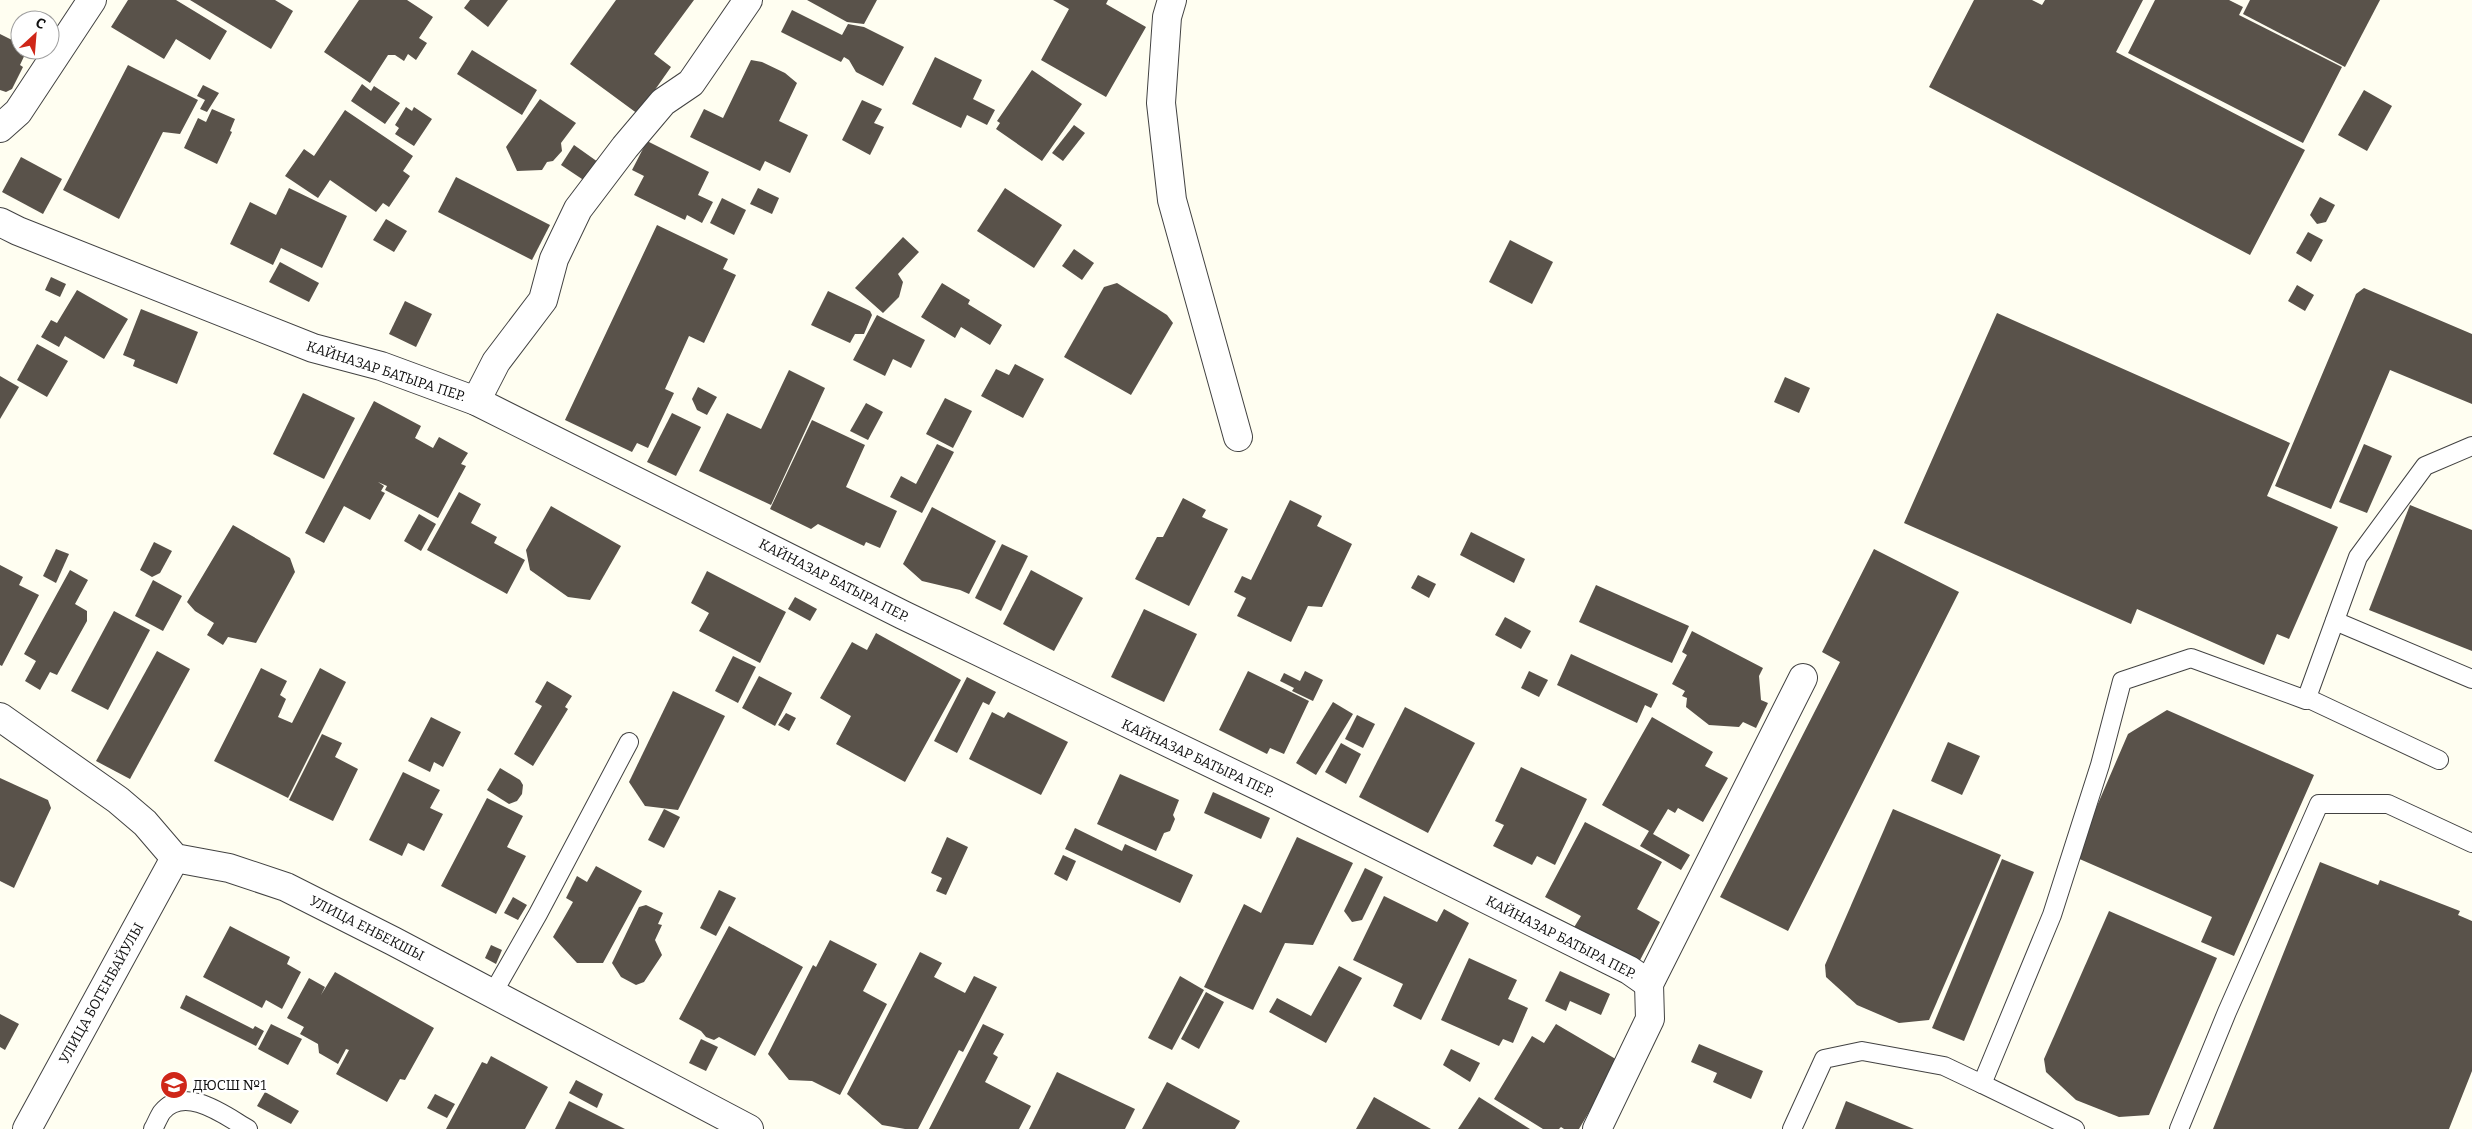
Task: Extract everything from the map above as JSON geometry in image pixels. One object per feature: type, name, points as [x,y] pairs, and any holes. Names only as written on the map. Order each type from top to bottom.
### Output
[{"type":"street","points":[[0,128],[18,112],[92,0]]},
{"type":"street","points":[[476,401],[496,362],[543,300],[554,259],[578,209],[625,147],[663,102],[691,83],[748,0]]},
{"type":"street","points":[[1172,0],[1167,17],[1161,103],[1172,200],[1238,437]]},
{"type":"street","name":"КАЙНАЗАР БАТЫРА ПЕР.","points":[[0,222],[18,231],[313,348],[381,366],[476,401],[902,615],[1276,795],[1629,970],[1648,984]]},
{"type":"street","points":[[1597,1129],[1650,1020],[1648,984],[1803,678]]},
{"type":"street","points":[[0,717],[118,800],[145,823],[175,858]]},
{"type":"street","name":"УЛИЦА ЕНБЕКШЫ","points":[[175,858],[229,868],[286,887],[749,1129]]},
{"type":"street","name":"УЛИЦА БОГЕНБАЙУЛЫ","points":[[27,1129],[175,858]]},
{"type":"lane","points":[[2307,698],[2358,557],[2425,466],[2472,446]]},
{"type":"lane","points":[[2335,621],[2472,679]]},
{"type":"lane","points":[[1982,1084],[2052,915],[2100,765],[2122,681],[2191,658],[2306,700],[2307,698],[2439,760]]},
{"type":"lane","points":[[493,994],[538,914],[629,742]]},
{"type":"lane","points":[[2179,1129],[2227,1012],[2319,804],[2388,804],[2472,843]]},
{"type":"lane","points":[[1792,1129],[1824,1059],[1862,1051],[1944,1066],[2071,1128]]},
{"type":"lane","points":[[153,1129],[163,1110],[178,1102],[196,1102],[248,1129]]},
{"type":"building","points":[[128,0],[176,0],[227,31],[210,60],[176,39],[164,59],[111,27]]},
{"type":"building","points":[[190,0],[275,0],[293,11],[271,49]]},
{"type":"building","points":[[359,0],[407,0],[433,17],[419,38],[427,43],[416,60],[408,54],[404,61],[395,55],[388,55],[370,83],[324,52]]},
{"type":"building","points":[[470,0],[508,0],[488,27],[464,8]]},
{"type":"building","points":[[616,0],[694,0],[654,54],[671,67],[638,114],[570,64]]},
{"type":"building","points":[[807,0],[877,0],[864,24],[847,22]]},
{"type":"building","points":[[1053,0],[1108,0],[1106,4],[1146,27],[1106,97],[1041,60],[1069,9]]},
{"type":"building","points":[[1974,0],[2032,0],[2042,5],[2045,0],[2143,0],[2116,52],[2305,150],[2250,255],[1929,87]]},
{"type":"building","points":[[2155,0],[2229,0],[2243,7],[2239,15],[2342,67],[2303,143],[2128,53]]},
{"type":"building","points":[[2250,0],[2380,0],[2345,67],[2243,14]]},
{"type":"building","points":[[792,10],[842,35],[848,24],[864,27],[904,47],[883,86],[856,72],[849,60],[844,57],[841,62],[781,32]]},
{"type":"building","points":[[0,34],[10,39],[10,60],[22,60],[20,65],[23,67],[12,89],[6,92],[0,90]]},
{"type":"building","points":[[472,50],[537,90],[522,115],[457,74]]},
{"type":"building","points":[[935,57],[982,80],[973,99],[995,110],[987,125],[967,115],[961,128],[912,104]]},
{"type":"building","points":[[751,60],[762,62],[785,73],[797,83],[779,121],[808,135],[790,173],[765,161],[760,171],[690,137],[704,109],[723,118]]},
{"type":"building","points":[[128,65],[198,100],[180,134],[163,132],[119,219],[63,190]]},
{"type":"building","points":[[1032,70],[1082,104],[1042,161],[996,129],[1000,123],[997,121]]},
{"type":"building","points":[[362,84],[371,91],[374,86],[400,103],[385,124],[351,101]]},
{"type":"building","points":[[203,85],[219,93],[207,112],[200,109],[205,100],[197,96]]},
{"type":"building","points":[[2364,90],[2392,106],[2367,151],[2338,135]]},
{"type":"building","points":[[540,99],[576,123],[561,143],[562,151],[553,161],[547,162],[542,170],[517,171],[506,147]]},
{"type":"building","points":[[862,100],[882,109],[874,123],[884,127],[870,155],[842,140]]},
{"type":"building","points":[[406,107],[412,111],[414,107],[432,119],[414,146],[395,134],[399,128],[395,125]]},
{"type":"building","points":[[212,109],[235,119],[230,131],[232,132],[217,164],[184,148],[198,118],[206,122]]},
{"type":"building","points":[[345,110],[413,156],[403,171],[410,176],[389,207],[383,203],[376,212],[330,180],[318,198],[285,176],[304,149],[314,156]]},
{"type":"building","points":[[1074,125],[1085,133],[1063,161],[1052,153]]},
{"type":"building","points":[[647,141],[709,172],[698,195],[713,202],[702,223],[687,215],[685,220],[634,195],[644,176],[632,170]]},
{"type":"building","points":[[574,145],[598,162],[585,181],[561,165]]},
{"type":"building","points":[[21,157],[62,179],[43,214],[2,192]]},
{"type":"building","points":[[456,177],[550,225],[532,260],[438,212]]},
{"type":"building","points":[[289,188],[347,216],[322,268],[281,248],[273,265],[230,244],[250,202],[276,215]]},
{"type":"building","points":[[758,188],[779,198],[772,214],[750,204]]},
{"type":"building","points":[[1005,188],[1062,225],[1034,268],[977,231]]},
{"type":"building","points":[[2320,197],[2335,205],[2326,222],[2317,224],[2310,215]]},
{"type":"building","points":[[722,198],[746,210],[734,235],[710,223]]},
{"type":"building","points":[[386,219],[407,231],[394,252],[373,240]]},
{"type":"building","points":[[657,225],[728,259],[723,269],[736,275],[704,343],[689,336],[665,389],[674,393],[648,448],[637,443],[632,452],[565,420]]},
{"type":"building","points":[[2308,232],[2323,240],[2311,262],[2296,253]]},
{"type":"building","points":[[903,237],[919,252],[898,274],[903,282],[899,297],[883,313],[855,288]]},
{"type":"building","points":[[1510,240],[1553,262],[1532,304],[1489,282]]},
{"type":"building","points":[[1074,249],[1094,263],[1082,280],[1062,266]]},
{"type":"building","points":[[280,262],[319,283],[309,302],[269,282]]},
{"type":"building","points":[[51,277],[66,284],[60,297],[45,290]]},
{"type":"building","points":[[942,283],[970,300],[968,304],[1002,325],[990,345],[961,327],[955,338],[921,317]]},
{"type":"building","points":[[1117,283],[1167,315],[1173,323],[1131,395],[1064,357],[1104,287]]},
{"type":"building","points":[[2297,285],[2314,295],[2305,311],[2288,301]]},
{"type":"building","points":[[2364,288],[2472,334],[2472,404],[2390,370],[2331,509],[2275,486],[2356,294]]},
{"type":"building","points":[[77,290],[128,319],[104,359],[65,336],[59,347],[41,337],[51,320],[57,323]]},
{"type":"building","points":[[828,291],[870,311],[872,315],[864,334],[855,334],[850,343],[811,325]]},
{"type":"building","points":[[405,301],[432,314],[416,347],[389,334]]},
{"type":"building","points":[[141,309],[198,332],[177,384],[133,366],[135,360],[123,355]]},
{"type":"building","points":[[1997,313],[2290,443],[2267,496],[2338,527],[2289,639],[2277,634],[2264,665],[2137,609],[2131,624],[1904,523]]},
{"type":"building","points":[[877,315],[925,340],[911,368],[893,359],[885,376],[853,360]]},
{"type":"building","points":[[37,344],[68,361],[47,397],[17,380]]},
{"type":"building","points":[[1015,364],[1044,379],[1023,418],[981,396],[996,369],[1009,375]]},
{"type":"building","points":[[789,370],[825,388],[771,505],[699,471],[727,413],[761,429]]},
{"type":"building","points":[[0,376],[19,387],[0,419]]},
{"type":"building","points":[[1785,377],[1810,388],[1799,413],[1774,402]]},
{"type":"building","points":[[698,387],[717,397],[707,415],[697,410],[692,399]]},
{"type":"building","points":[[303,393],[355,418],[324,479],[273,454]]},
{"type":"building","points":[[945,398],[972,411],[953,448],[926,434]]},
{"type":"building","points":[[374,401],[421,426],[415,438],[433,448],[439,437],[468,453],[461,464],[466,466],[438,518],[385,490],[387,486],[378,482],[384,486],[381,491],[385,493],[370,520],[344,506],[324,543],[305,533]]},
{"type":"building","points":[[866,403],[883,412],[868,440],[850,431]]},
{"type":"building","points":[[672,413],[701,427],[676,476],[647,462]]},
{"type":"building","points":[[812,420],[865,445],[846,487],[897,511],[880,548],[866,542],[864,546],[818,524],[811,529],[770,509]]},
{"type":"building","points":[[937,444],[954,452],[922,513],[890,497],[901,476],[916,484]]},
{"type":"building","points":[[2364,444],[2392,456],[2367,513],[2339,502]]},
{"type":"building","points":[[459,492],[481,504],[471,523],[497,537],[494,543],[525,560],[507,594],[427,550]]},
{"type":"building","points":[[1183,498],[1206,510],[1202,517],[1228,529],[1189,606],[1135,579],[1157,537],[1163,537]]},
{"type":"building","points":[[1290,500],[1322,516],[1317,526],[1352,544],[1322,607],[1308,606],[1291,642],[1237,616],[1246,598],[1234,592],[1242,576],[1251,580]]},
{"type":"building","points":[[2410,505],[2472,530],[2472,651],[2369,610]]},
{"type":"building","points":[[551,506],[621,546],[590,600],[568,597],[530,570],[526,550]]},
{"type":"building","points":[[932,507],[996,541],[969,594],[922,581],[903,564]]},
{"type":"building","points":[[419,514],[436,524],[421,551],[404,541]]},
{"type":"building","points":[[233,525],[290,558],[295,572],[256,643],[228,637],[223,645],[207,635],[214,623],[195,611],[187,602]]},
{"type":"building","points":[[1471,532],[1525,559],[1514,583],[1460,555]]},
{"type":"building","points":[[154,542],[172,551],[160,573],[152,577],[140,570]]},
{"type":"building","points":[[1002,544],[1028,556],[1001,611],[975,598]]},
{"type":"building","points":[[56,549],[69,554],[56,583],[43,576]]},
{"type":"building","points":[[1874,549],[1959,592],[1788,931],[1720,897],[1840,662],[1822,652]]},
{"type":"building","points":[[0,565],[23,577],[19,585],[39,595],[2,666],[0,665]]},
{"type":"building","points":[[70,570],[88,580],[75,604],[87,611],[87,621],[57,675],[50,672],[40,690],[25,681],[36,661],[24,654]]},
{"type":"building","points":[[1031,570],[1083,598],[1054,651],[1003,624]]},
{"type":"building","points":[[707,571],[786,612],[760,663],[699,631],[709,613],[691,603]]},
{"type":"building","points":[[1418,575],[1436,584],[1429,598],[1411,588]]},
{"type":"building","points":[[153,580],[182,596],[163,631],[135,616]]},
{"type":"building","points":[[1596,585],[1689,626],[1672,663],[1579,622]]},
{"type":"building","points":[[795,597],[817,609],[810,621],[788,609]]},
{"type":"building","points":[[1144,609],[1197,634],[1164,702],[1111,677]]},
{"type":"building","points":[[114,611],[150,630],[108,710],[71,691]]},
{"type":"building","points":[[1505,617],[1531,631],[1521,649],[1495,635]]},
{"type":"building","points":[[1692,631],[1763,668],[1759,676],[1761,700],[1768,703],[1756,728],[1743,722],[1739,727],[1709,725],[1686,707],[1687,698],[1682,696],[1685,691],[1672,684],[1687,655],[1682,652]]},
{"type":"building","points":[[876,633],[961,680],[905,782],[836,744],[851,716],[820,698],[852,642],[867,650]]},
{"type":"building","points":[[157,651],[190,669],[130,779],[96,761]]},
{"type":"building","points":[[1571,654],[1658,694],[1651,708],[1645,705],[1637,723],[1557,685]]},
{"type":"building","points":[[733,656],[756,667],[738,703],[715,691]]},
{"type":"building","points":[[261,668],[287,681],[280,695],[286,699],[278,717],[292,723],[320,668],[346,682],[288,798],[214,761]]},
{"type":"building","points":[[1248,671],[1309,701],[1284,754],[1270,748],[1267,754],[1219,730]]},
{"type":"building","points":[[1305,671],[1323,680],[1313,701],[1292,691],[1294,688],[1280,681],[1284,673],[1300,681]]},
{"type":"building","points":[[1529,671],[1548,680],[1539,697],[1521,688]]},
{"type":"building","points":[[759,676],[792,693],[775,726],[742,708]]},
{"type":"building","points":[[967,677],[996,692],[989,705],[983,702],[957,753],[934,741]]},
{"type":"building","points":[[547,681],[572,696],[565,707],[568,709],[533,766],[514,754],[542,706],[535,702]]},
{"type":"building","points":[[673,691],[725,716],[678,810],[645,806],[629,782]]},
{"type":"building","points":[[1333,702],[1353,714],[1316,775],[1296,763]]},
{"type":"building","points":[[1405,707],[1475,743],[1428,833],[1359,797]]},
{"type":"building","points":[[2167,710],[2314,775],[2234,956],[2201,942],[2212,917],[2075,857],[2128,734]]},
{"type":"building","points":[[992,712],[1004,718],[1008,712],[1068,742],[1041,795],[969,759]]},
{"type":"building","points":[[786,713],[796,718],[789,731],[778,725]]},
{"type":"building","points":[[1357,715],[1375,724],[1363,748],[1345,739]]},
{"type":"building","points":[[431,717],[461,732],[443,767],[434,762],[430,772],[408,761]]},
{"type":"building","points":[[1652,717],[1713,752],[1705,766],[1728,778],[1703,822],[1678,808],[1675,813],[1668,809],[1653,834],[1690,855],[1681,870],[1640,846],[1649,831],[1602,805]]},
{"type":"building","points":[[322,734],[342,743],[335,757],[358,769],[333,821],[289,800]]},
{"type":"building","points":[[1948,742],[1980,756],[1962,795],[1931,781]]},
{"type":"building","points":[[1341,743],[1361,754],[1346,784],[1325,772]]},
{"type":"building","points":[[1521,767],[1587,799],[1555,865],[1537,856],[1532,865],[1493,846],[1504,825],[1495,821]]},
{"type":"building","points":[[500,768],[520,780],[523,785],[522,794],[517,801],[509,804],[487,790]]},
{"type":"building","points":[[403,772],[440,790],[430,808],[443,814],[424,851],[408,843],[402,856],[369,840]]},
{"type":"building","points":[[1120,774],[1179,800],[1173,815],[1175,819],[1170,831],[1164,833],[1156,851],[1097,824]]},
{"type":"building","points":[[0,778],[48,800],[51,808],[14,888],[0,881]]},
{"type":"building","points":[[1213,792],[1270,818],[1261,839],[1204,813]]},
{"type":"building","points":[[487,798],[523,816],[507,847],[526,856],[496,914],[441,886]]},
{"type":"building","points":[[664,809],[680,817],[664,848],[648,840]]},
{"type":"building","points":[[1893,809],[2001,855],[1929,1020],[1899,1023],[1857,1005],[1826,977],[1825,965]]},
{"type":"building","points":[[1585,822],[1662,862],[1637,909],[1660,922],[1638,964],[1573,929],[1581,916],[1545,897]]},
{"type":"building","points":[[1075,828],[1122,851],[1125,844],[1193,875],[1180,903],[1065,849]]},
{"type":"building","points":[[947,837],[968,847],[946,895],[936,891],[942,878],[931,873]]},
{"type":"building","points":[[1297,837],[1353,863],[1313,945],[1285,943],[1253,1010],[1204,987],[1244,904],[1261,913]]},
{"type":"building","points":[[1063,855],[1076,861],[1067,881],[1054,874]]},
{"type":"building","points":[[2002,859],[2034,872],[1964,1041],[1932,1028]]},
{"type":"building","points":[[2320,862],[2378,885],[2380,880],[2460,911],[2458,915],[2472,921],[2472,1071],[2449,1129],[2213,1129]]},
{"type":"building","points":[[596,866],[642,891],[603,963],[577,963],[553,937],[573,902],[566,898],[577,876],[587,882]]},
{"type":"building","points":[[1365,868],[1383,877],[1362,920],[1352,922],[1344,911]]},
{"type":"building","points":[[719,890],[736,898],[716,936],[700,928]]},
{"type":"building","points":[[1384,896],[1437,922],[1444,909],[1469,923],[1421,1020],[1393,1006],[1403,984],[1353,960]]},
{"type":"building","points":[[513,897],[527,905],[518,920],[504,913]]},
{"type":"building","points":[[646,905],[663,913],[658,924],[662,925],[655,940],[662,955],[644,982],[636,985],[621,977],[612,963],[639,907]]},
{"type":"building","points":[[2109,911],[2217,958],[2149,1115],[2119,1117],[2076,1100],[2046,1072],[2044,1059]]},
{"type":"building","points":[[230,926],[290,957],[287,964],[301,972],[282,1009],[266,1000],[262,1008],[203,977]]},
{"type":"building","points":[[729,926],[803,967],[755,1056],[719,1037],[714,1040],[706,1037],[701,1031],[679,1019]]},
{"type":"building","points":[[830,940],[877,964],[863,991],[887,1004],[840,1095],[812,1081],[789,1080],[768,1054],[813,965],[816,967]]},
{"type":"building","points":[[491,945],[502,950],[496,964],[485,958]]},
{"type":"building","points":[[920,952],[942,963],[934,977],[965,993],[974,976],[997,987],[963,1052],[959,1050],[918,1129],[905,1129],[882,1125],[847,1094]]},
{"type":"building","points":[[1469,958],[1517,980],[1508,999],[1528,1008],[1513,1043],[1503,1039],[1499,1046],[1441,1020]]},
{"type":"building","points":[[1339,966],[1362,978],[1326,1043],[1269,1012],[1277,998],[1311,1016]]},
{"type":"building","points":[[1560,971],[1610,994],[1601,1015],[1570,1001],[1566,1011],[1545,1001]]},
{"type":"building","points":[[335,972],[434,1028],[405,1080],[400,1079],[387,1102],[336,1074],[349,1050],[346,1049],[338,1064],[319,1053],[318,1044],[300,1034],[304,1027],[287,1018],[309,978],[325,987],[321,995]]},
{"type":"building","points":[[1180,976],[1204,990],[1172,1050],[1148,1038]]},
{"type":"building","points":[[1206,992],[1224,1002],[1199,1049],[1181,1039]]},
{"type":"building","points":[[186,995],[253,1029],[255,1026],[264,1031],[256,1046],[180,1008]]},
{"type":"building","points":[[0,1014],[19,1024],[5,1050],[0,1047]]},
{"type":"building","points":[[271,1024],[302,1039],[288,1065],[258,1049]]},
{"type":"building","points":[[983,1024],[1004,1034],[993,1054],[998,1057],[985,1082],[1031,1106],[1019,1129],[929,1129]]},
{"type":"building","points":[[1556,1024],[1619,1061],[1579,1129],[1564,1129],[1561,1127],[1559,1129],[1543,1129],[1494,1099],[1532,1036],[1544,1043]]},
{"type":"building","points":[[701,1039],[718,1047],[706,1071],[689,1063]]},
{"type":"building","points":[[1699,1044],[1763,1071],[1751,1099],[1713,1082],[1717,1073],[1691,1062]]},
{"type":"building","points":[[1451,1049],[1480,1063],[1470,1082],[1443,1065]]},
{"type":"building","points":[[491,1056],[548,1087],[525,1129],[446,1129],[482,1062],[487,1064]]},
{"type":"building","points":[[1057,1072],[1135,1109],[1125,1129],[1029,1129]]},
{"type":"building","points":[[576,1080],[603,1094],[597,1108],[569,1093]]},
{"type":"building","points":[[1167,1082],[1240,1121],[1235,1129],[1142,1129]]},
{"type":"building","points":[[265,1092],[299,1111],[291,1124],[257,1106]]},
{"type":"building","points":[[435,1094],[455,1104],[447,1118],[427,1108]]},
{"type":"building","points":[[1374,1097],[1431,1129],[1356,1129]]},
{"type":"building","points":[[1479,1097],[1530,1129],[1458,1129]]},
{"type":"building","points":[[569,1101],[625,1129],[555,1129]]},
{"type":"building","points":[[1846,1101],[1914,1129],[1835,1129]]},
{"type":"place","name":"ДЮСШ №1","points":[[174,1085]]}]
